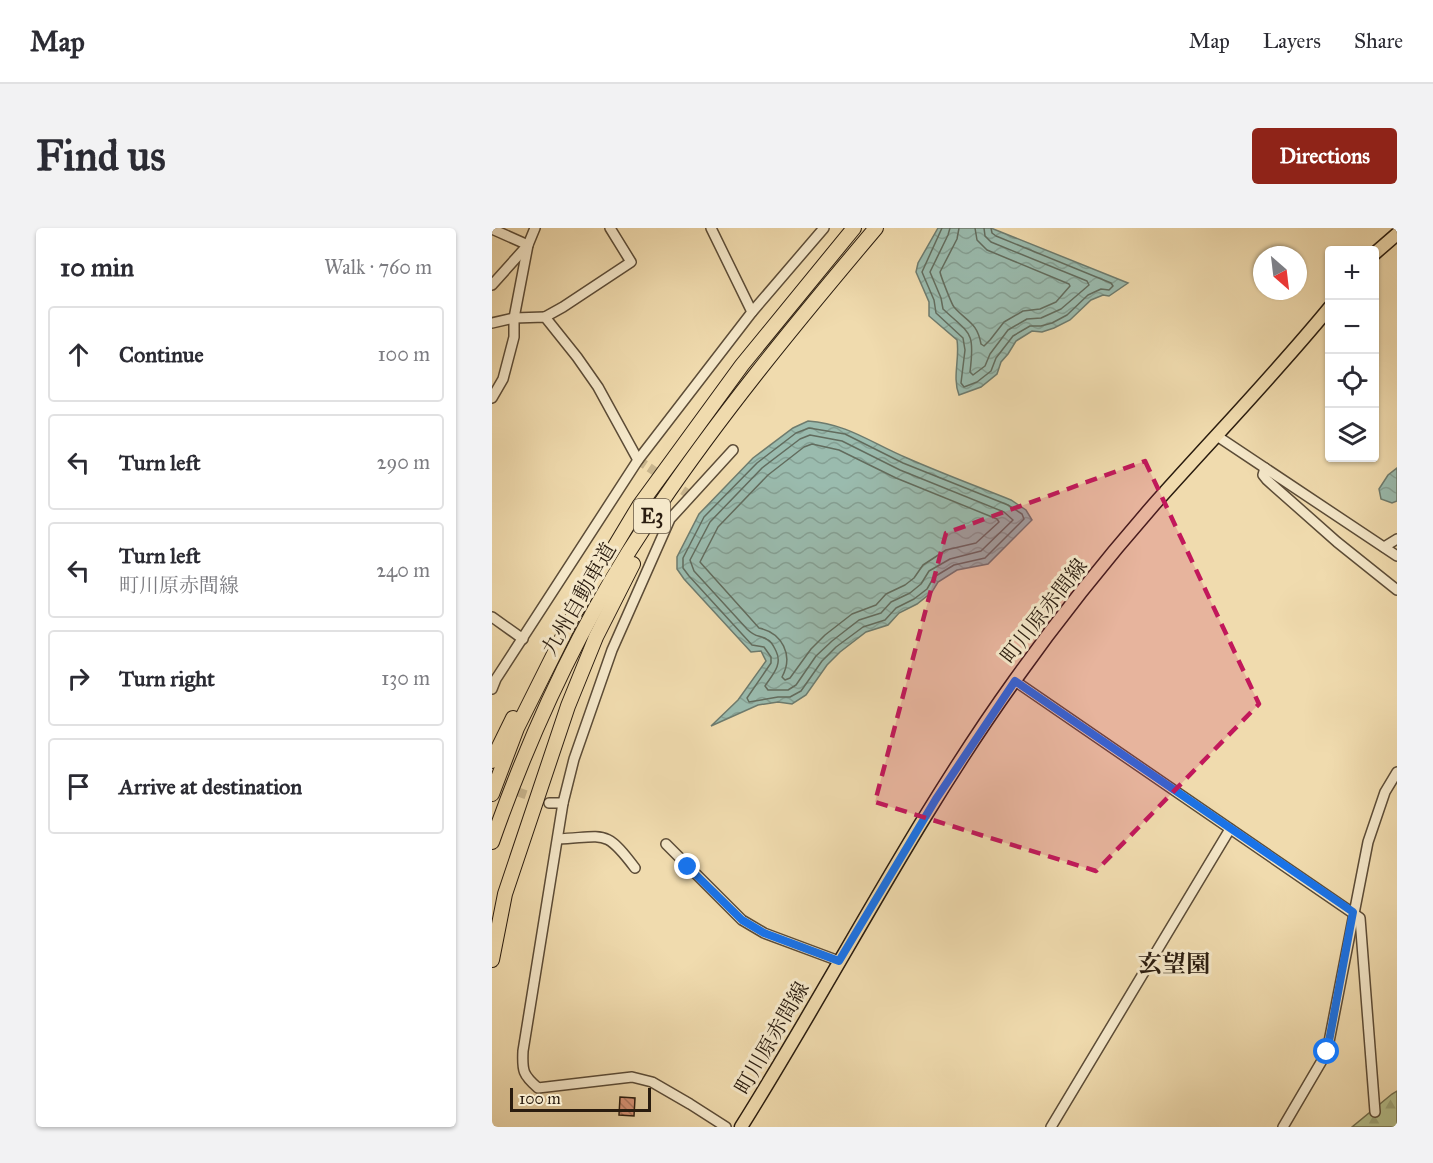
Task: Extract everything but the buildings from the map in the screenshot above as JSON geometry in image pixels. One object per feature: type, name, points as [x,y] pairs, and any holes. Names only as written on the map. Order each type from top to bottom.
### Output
[{"type":"highway","name":"九州自動車道","points":[[492,794],[517,728],[539,682],[573,616],[639,506],[742,365],[854,228]]},
{"type":"highway","name":"九州自動車道","points":[[492,842],[534,731],[585,627],[645,527],[691,460],[765,362],[876,228]]},
{"type":"highway","points":[[492,960],[505,894],[580,672],[628,571],[691,460]]},
{"type":"highway","points":[[492,761],[510,723],[539,682]]},
{"type":"main road","points":[[1379,250],[1397,234]]},
{"type":"main road","name":"町川原赤間線","points":[[741,1127],[936,799],[1015,681],[1080,594],[1126,538],[1273,374],[1325,311]]},
{"type":"street","points":[[492,398],[503,379],[514,337],[514,318],[528,245],[535,228]]},
{"type":"street","points":[[492,323],[514,318],[545,317],[631,262],[610,228]]},
{"type":"street","points":[[711,228],[752,312]]},
{"type":"street","points":[[492,689],[496,679],[638,460],[752,312],[824,228]]},
{"type":"street","points":[[492,230],[528,245]]},
{"type":"street","points":[[492,285],[528,245]]},
{"type":"street","points":[[545,317],[598,387],[638,460]]},
{"type":"street","points":[[1217,436],[1397,556]]},
{"type":"street","points":[[726,1127],[652,1082],[632,1077],[538,1088],[526,1077],[522,1066],[563,803],[574,759],[612,650],[670,519],[733,450]]},
{"type":"street","points":[[1265,468],[1263,475],[1267,480],[1337,542],[1397,590]]},
{"type":"street","points":[[1384,547],[1397,539]]},
{"type":"street","points":[[492,617],[523,639]]},
{"type":"street","points":[[1015,681],[1353,912],[1362,921],[1375,1112]]},
{"type":"street","points":[[1283,1127],[1327,1052],[1368,842],[1385,792],[1397,772]]},
{"type":"street","points":[[549,802],[563,803]]},
{"type":"street","points":[[1051,1127],[1230,829]]},
{"type":"street","points":[[558,839],[598,836],[608,838],[617,844],[635,868]]},
{"type":"street","points":[[666,844],[742,920],[764,933],[839,961]]},
{"type":"highlighted area","points":[[1145,461],[1259,704],[1096,871],[875,802],[946,533]]},
{"type":"green space","points":[[1397,1091],[1397,1127],[1352,1127],[1392,1094]]},
{"type":"water","points":[[938,228],[991,228],[1128,283],[1109,296],[1103,295],[1091,300],[1070,320],[1042,332],[1032,331],[1016,341],[1001,362],[997,374],[981,387],[959,395],[956,381],[957,340],[929,316],[929,302],[916,272],[918,263]]},
{"type":"water","points":[[808,421],[847,430],[920,464],[1011,500],[1026,510],[1032,520],[988,564],[957,570],[938,582],[932,592],[917,604],[899,613],[888,625],[866,632],[840,652],[827,665],[806,695],[792,704],[778,702],[758,705],[711,726],[738,700],[766,661],[761,651],[751,652],[684,579],[677,569],[677,557],[699,514],[753,458],[793,428]]},
{"type":"water","points":[[1397,468],[1397,501],[1392,503],[1381,499],[1379,489],[1388,475]]},
{"type":"tunnel","points":[[638,460],[691,496]]},
{"type":"tunnel","points":[[492,783],[541,800]]},
{"type":"district","name":"玄望園","points":[[1174,964]]},
{"type":"route","points":[[688,867],[742,920],[764,933],[839,961],[936,799],[1015,681],[1353,912],[1327,1052]]}]
